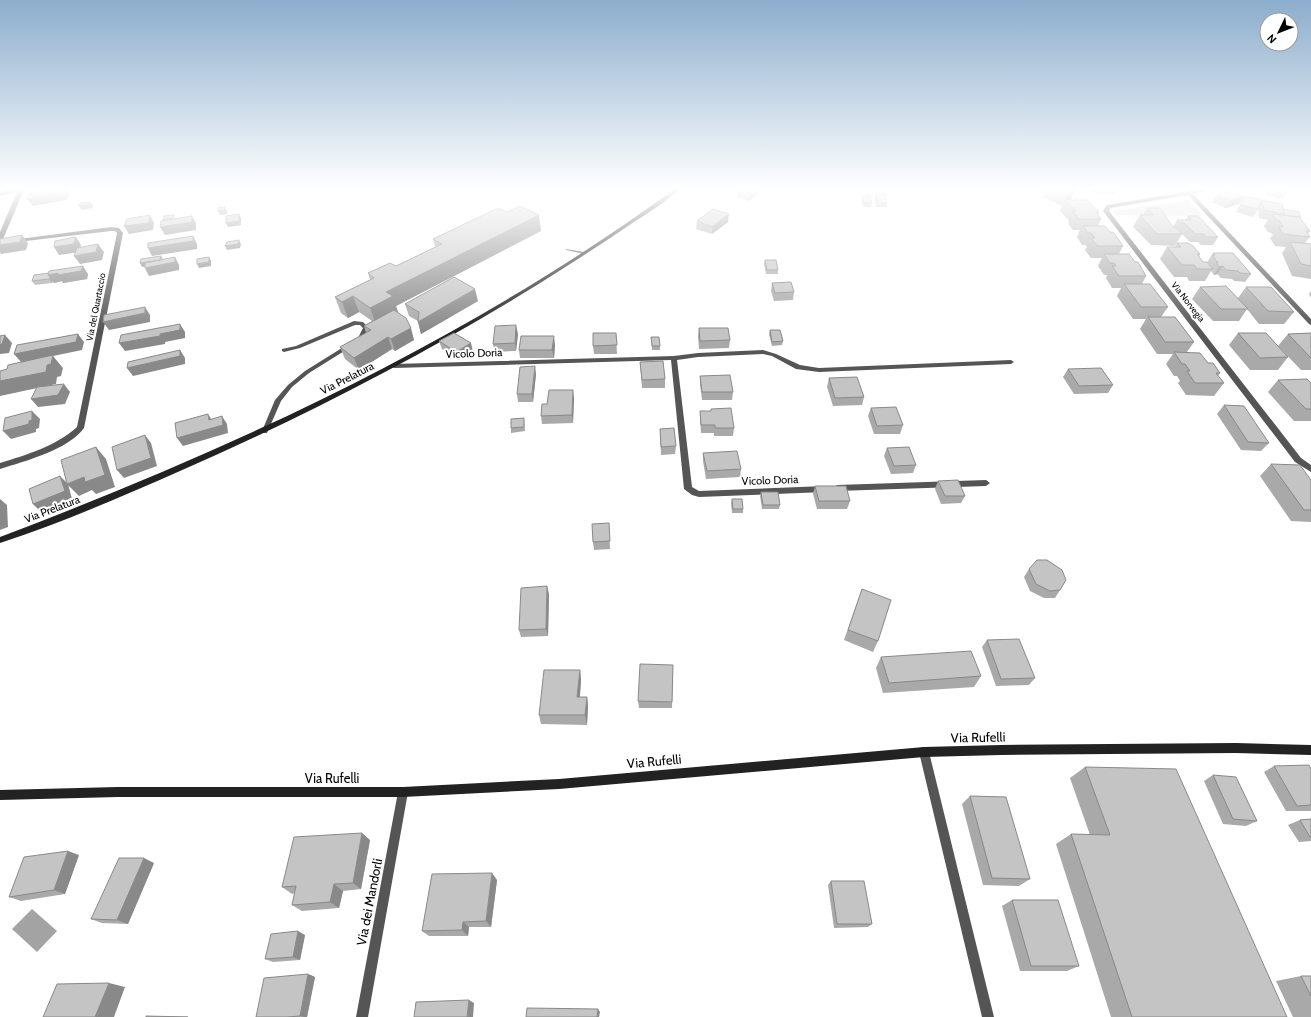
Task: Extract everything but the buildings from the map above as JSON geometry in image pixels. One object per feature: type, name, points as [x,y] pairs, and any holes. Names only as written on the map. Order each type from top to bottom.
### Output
[{"type":"street","name":"Via del Quartaccio","points":[[1,235],[0,239],[2,243],[12,243],[65,235]]},
{"type":"street","name":"Via del Quartaccio","points":[[0,466],[58,443],[74,434],[80,428],[119,235]]},
{"type":"street","name":"Via Prelatura","points":[[0,540],[119,494],[265,431],[394,366],[487,314],[610,235]]},
{"type":"street","name":"Via Norvegia","points":[[1125,235],[1298,460],[1311,469]]},
{"type":"street","points":[[1229,235],[1311,323]]},
{"type":"street","name":"Vicolo Doria","points":[[394,366],[674,358],[698,355],[763,352],[774,355],[798,367],[819,370],[1011,362]]},
{"type":"street","name":"Vicolo Doria","points":[[674,358],[686,486],[691,492],[699,494],[986,483]]},
{"type":"street","name":"Via Rufelli","points":[[0,795],[134,792],[403,792],[559,784],[924,752],[1236,748],[1311,750]]},
{"type":"street","points":[[924,752],[988,1017]]},
{"type":"street","name":"Via dei Mandorli","points":[[362,1017],[403,792]]},
{"type":"lane","points":[[568,250],[584,253]]},
{"type":"lane","points":[[265,431],[278,400],[290,386],[307,372],[360,339],[366,328],[361,323],[348,324],[298,347],[284,350]]},
{"type":"shaded area","points":[[32,909],[57,931],[37,952],[12,929]]}]
